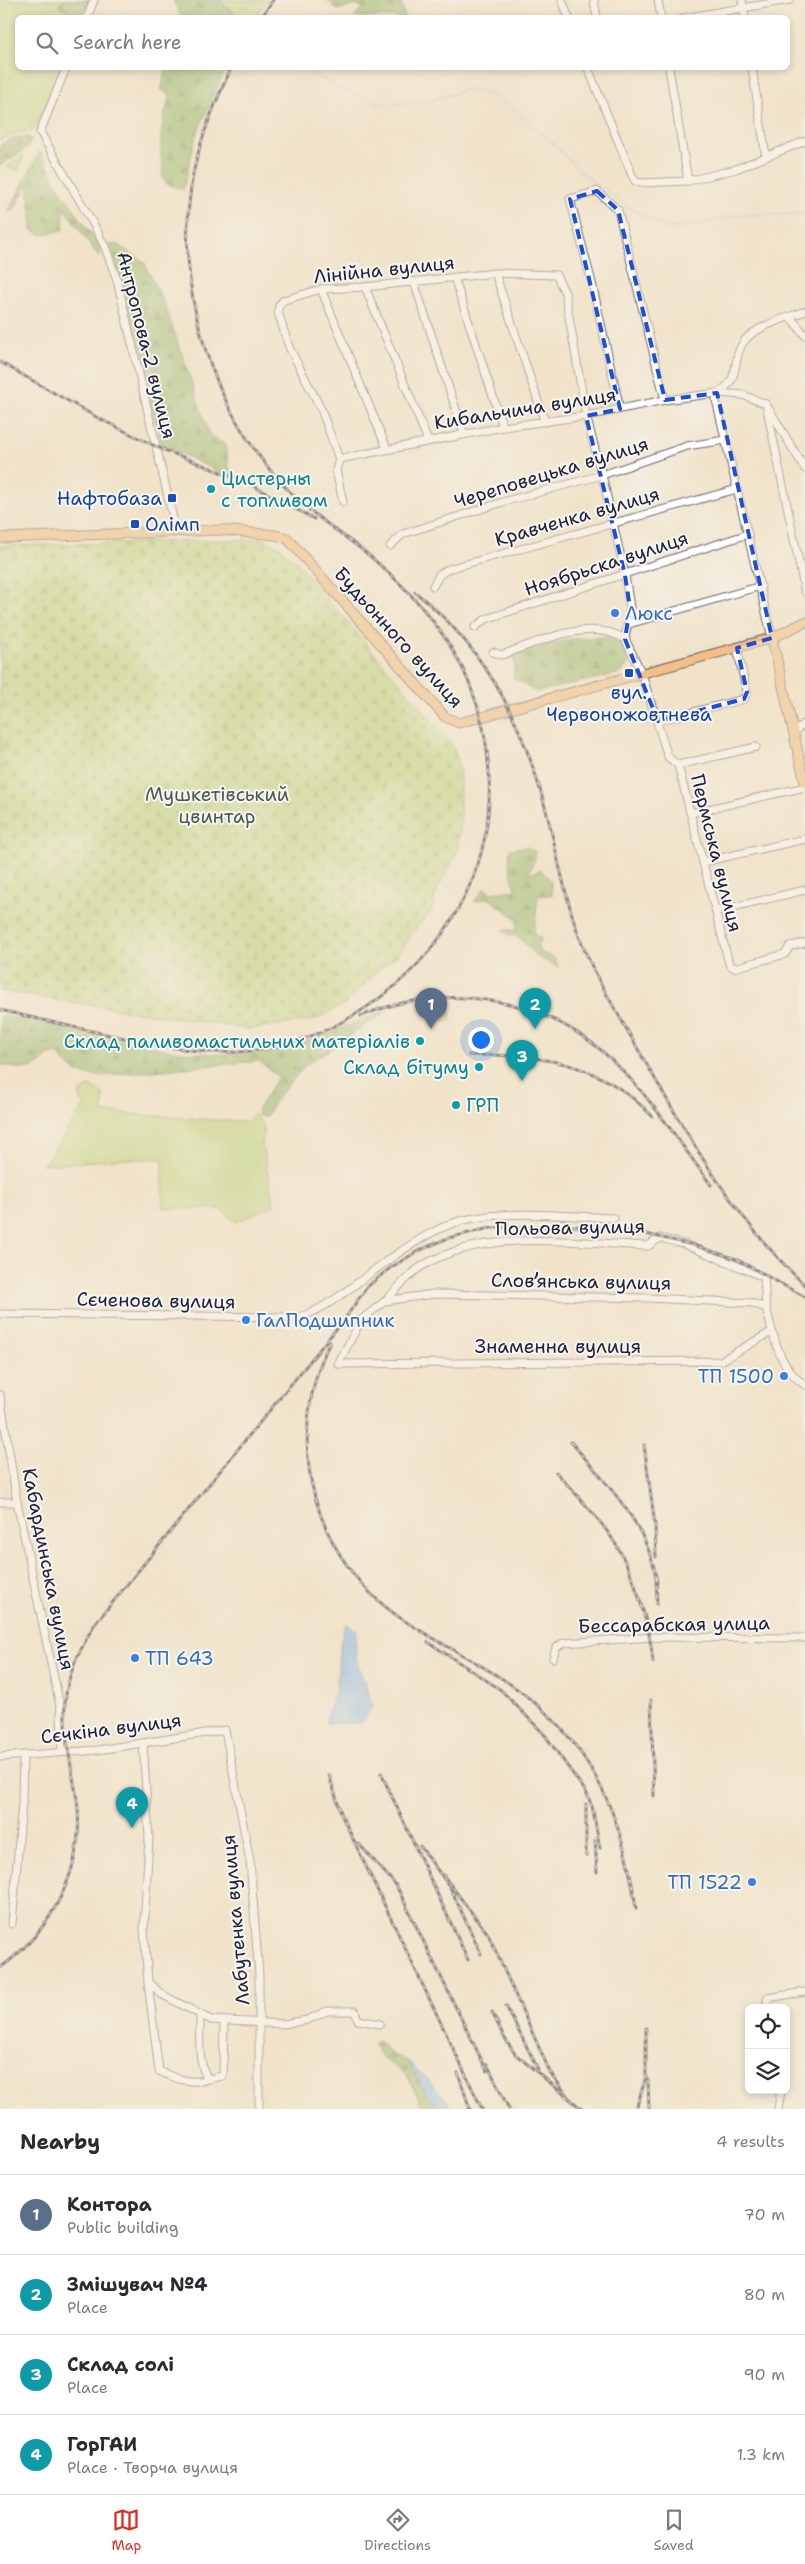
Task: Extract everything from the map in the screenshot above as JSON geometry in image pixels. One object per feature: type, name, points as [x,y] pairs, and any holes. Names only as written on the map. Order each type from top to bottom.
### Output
[{"type":"main road","name":"Будьонного вулиця","points":[[0,538],[176,531],[238,531],[287,538],[445,717],[454,722],[465,723],[737,648],[772,638],[805,622]]},
{"type":"main road","points":[[772,638],[803,767],[805,785]]},
{"type":"street","points":[[88,15],[94,0]]},
{"type":"street","points":[[562,0],[568,15]]},
{"type":"street","points":[[594,0],[596,15]]},
{"type":"street","points":[[658,0],[660,15]]},
{"type":"street","points":[[696,15],[742,3],[790,0]]},
{"type":"street","name":"Антропова-2 вулиця","points":[[65,70],[40,132],[95,227],[114,271],[176,531]]},
{"type":"street","points":[[589,70],[635,181],[640,183],[688,180],[736,169],[805,141]]},
{"type":"street","points":[[669,70],[688,180]]},
{"type":"street","points":[[752,70],[766,156]]},
{"type":"street","points":[[620,409],[570,199],[598,191],[618,210],[665,400]]},
{"type":"street","points":[[495,273],[545,422]]},
{"type":"street","name":"Лінійна вулиця","points":[[343,502],[336,470],[338,459],[320,409],[290,347],[278,312],[279,304],[284,300],[321,289],[365,287],[495,273],[556,275],[566,293],[586,416]]},
{"type":"street","points":[[454,277],[503,427]]},
{"type":"street","points":[[414,282],[464,434]]},
{"type":"street","points":[[365,287],[428,441]]},
{"type":"street","points":[[321,289],[387,448]]},
{"type":"street","points":[[772,638],[716,400],[717,393],[727,388],[736,374],[739,354],[745,340],[757,331],[805,311]]},
{"type":"street","points":[[790,317],[805,335]]},
{"type":"street","name":"Кибальчича вулиця","points":[[338,459],[503,427],[586,416],[665,400],[717,393],[743,395],[766,404]]},
{"type":"street","points":[[766,404],[804,465]]},
{"type":"street","points":[[766,404],[805,592]]},
{"type":"street","points":[[494,652],[502,654],[565,632],[579,630],[618,635],[625,639],[629,624],[630,608],[625,575],[614,522],[586,416]]},
{"type":"street","name":"Череповецька вулиця","points":[[390,546],[402,534],[503,502],[602,475],[687,446],[726,440]]},
{"type":"street","name":"Кравченка вулиця","points":[[433,586],[439,575],[448,569],[737,489]]},
{"type":"street","name":"Ноябрьска вулиця","points":[[475,627],[486,619],[748,534]]},
{"type":"street","points":[[629,624],[761,586]]},
{"type":"street","name":"Пермська вулиця","points":[[625,639],[642,674],[668,757],[678,765],[731,968],[785,954],[790,946],[805,943]]},
{"type":"street","points":[[658,721],[744,699],[747,692],[737,648]]},
{"type":"street","points":[[794,732],[805,723]]},
{"type":"street","points":[[678,765],[756,747]]},
{"type":"street","points":[[691,814],[805,785]]},
{"type":"street","points":[[703,862],[805,839]]},
{"type":"street","points":[[716,911],[805,890]]},
{"type":"street","name":"Сєченова вулиця","points":[[0,1314],[299,1317],[318,1310],[425,1236],[456,1223],[495,1216],[538,1215],[614,1218]]},
{"type":"street","name":"Польова вулиця","points":[[385,1301],[422,1265],[466,1246],[528,1241],[648,1246],[660,1238],[684,1244],[764,1277],[766,1308]]},
{"type":"street","name":"Слов’янська вулиця","points":[[385,1301],[434,1294],[646,1298],[752,1303],[766,1308]]},
{"type":"street","name":"Знаменна вулиця","points":[[385,1301],[361,1320],[338,1364],[721,1361],[771,1332]]},
{"type":"street","points":[[766,1308],[771,1332],[785,1365],[805,1385]]},
{"type":"street","name":"Кабардинська вулиця","points":[[0,1395],[17,1502],[61,1711],[62,1751]]},
{"type":"street","points":[[0,1502],[17,1502]]},
{"type":"street","name":"Бессарабская улица","points":[[553,1658],[559,1644],[573,1642],[654,1637],[805,1638]]},
{"type":"street","name":"Сєчкіна вулиця","points":[[0,1757],[62,1751],[98,1750],[225,1730]]},
{"type":"street","name":"Лабутенка вулиця","points":[[225,1730],[250,1861],[258,1975],[258,2109]]},
{"type":"street","points":[[143,1743],[148,1838],[144,1929],[159,2071],[175,2079],[200,2082],[222,2076],[224,2021]]},
{"type":"street","points":[[12,1924],[22,1803],[23,1755]]},
{"type":"street","points":[[148,1981],[161,1994],[200,2016],[224,2021],[293,2023],[327,2011],[355,2012],[358,2020],[380,2024]]},
{"type":"street","points":[[767,2004],[767,1998],[805,1992]]},
{"type":"street","points":[[200,2016],[202,2060],[204,2073],[208,2079]]},
{"type":"street","points":[[778,2109],[780,2094]]},
{"type":"highlighted area","points":[[597,191],[618,210],[665,400],[717,393],[772,638],[737,648],[747,692],[744,699],[658,721],[625,639],[630,608],[625,575],[586,416],[620,409],[570,199]]},
{"type":"green space","points":[[0,0],[90,0],[83,15],[15,15],[15,70],[60,70],[34,130],[14,134],[0,140]]},
{"type":"green space","points":[[68,0],[90,0],[83,15],[65,15],[68,10],[59,7],[60,3]]},
{"type":"green space","points":[[173,0],[216,0],[218,2],[220,0],[247,15],[180,15]]},
{"type":"green space","points":[[218,0],[268,0],[257,15],[237,15]]},
{"type":"green space","points":[[327,0],[395,0],[401,3],[404,15],[356,15],[363,8],[357,5],[337,10]]},
{"type":"green space","points":[[166,70],[225,70],[196,135],[183,190],[167,184],[162,176],[162,131],[164,116],[171,96],[161,89]]},
{"type":"green space","points":[[27,137],[32,139],[27,148],[0,166],[0,145],[13,138]]},
{"type":"green space","points":[[40,151],[57,185],[102,249],[99,257],[64,208],[63,230],[42,235],[32,230],[28,183],[15,208],[8,213]]},
{"type":"green space","points":[[24,155],[19,169],[15,170],[7,167]]},
{"type":"green space","points":[[108,244],[119,245],[144,262],[165,305],[210,436],[225,444],[231,478],[161,444],[121,279]]},
{"type":"green space","name":"Мушкетівський цвинтар","points":[[263,539],[280,547],[296,562],[449,741],[456,754],[460,772],[460,830],[457,853],[437,890],[431,911],[412,933],[400,953],[382,967],[346,1003],[314,1020],[248,1029],[0,991],[0,546]]},
{"type":"green space","points":[[610,637],[627,648],[628,664],[621,673],[536,692],[513,678],[515,664],[513,654],[571,639]]},
{"type":"green space","points":[[526,847],[535,851],[535,860],[528,874],[541,870],[551,881],[552,895],[538,896],[534,934],[542,940],[537,944],[540,952],[554,958],[558,967],[537,957],[518,936],[509,935],[503,930],[517,930],[517,919],[488,898],[474,902],[484,888],[491,893],[515,890],[509,863],[510,849]]},
{"type":"green space","points":[[450,1006],[451,1020],[432,1022],[431,1007]]},
{"type":"green space","points":[[388,1010],[307,1064],[279,1095],[265,1118],[258,1115],[257,1110],[278,1077],[259,1061],[101,1076],[77,1072],[59,1055],[48,1055],[37,1065],[27,1069],[0,1065],[0,1015],[180,1052],[241,1055],[310,1040]]},
{"type":"green space","points":[[90,1086],[103,1094],[103,1112],[247,1122],[254,1114],[264,1126],[262,1145],[274,1205],[236,1222],[220,1209],[163,1208],[163,1159],[121,1159],[43,1165],[85,1105],[80,1098],[80,1092]]},
{"type":"green space","points":[[378,2040],[392,2054],[406,2060],[438,2109],[424,2109],[407,2075],[383,2059],[373,2044]]},
{"type":"water","points":[[346,1624],[357,1630],[357,1662],[372,1707],[361,1723],[326,1723],[327,1714],[336,1689],[340,1648]]},
{"type":"water","points":[[407,2060],[444,2096],[451,2109],[438,2109],[424,2090]]},
{"type":"waterway","points":[[213,0],[231,15]]},
{"type":"waterway","points":[[309,70],[335,86],[382,104],[426,102],[468,89],[497,97],[513,108],[533,128],[545,135],[578,169],[627,207],[667,228],[687,227],[737,215],[805,214]]},
{"type":"railway","points":[[263,15],[273,0]]},
{"type":"railway","points":[[0,1010],[146,1043],[208,1052],[240,1052],[276,1047],[312,1036],[345,1020],[377,1000],[405,976],[431,949],[452,919],[469,887],[478,863],[488,812],[488,760],[478,709],[462,667],[441,632],[401,585],[371,557],[305,506],[268,467],[243,432],[223,394],[207,354],[196,313],[189,271],[188,228],[191,186],[202,140],[212,111],[230,70]]},
{"type":"railway","points":[[0,362],[98,418],[157,447],[248,483],[314,519]]},
{"type":"railway","points":[[415,592],[442,616],[465,641],[503,697],[530,759],[541,792],[574,923],[585,951],[607,995],[675,1114],[733,1204],[755,1232],[805,1285]]},
{"type":"railway","points":[[361,1016],[393,1005],[426,999],[460,998],[493,1001],[525,1009],[556,1021],[585,1038],[626,1074],[664,1120],[711,1185]]},
{"type":"railway","points":[[469,1055],[521,1057],[568,1065],[591,1073],[612,1084],[632,1098],[652,1116]]},
{"type":"railway","points":[[0,1968],[19,1953],[36,1935],[50,1916],[71,1872],[76,1849],[78,1825],[77,1800],[67,1739],[65,1703],[71,1672],[89,1634],[94,1625],[346,1317],[367,1287],[390,1268],[418,1251],[448,1238],[490,1228],[592,1226],[633,1231],[693,1245],[736,1259],[805,1297]]},
{"type":"railway","points":[[330,1342],[315,1380],[308,1420],[308,1459],[315,1498],[329,1534],[349,1568],[375,1598],[408,1623],[506,1681],[543,1710],[560,1727],[590,1767],[612,1812],[627,1859],[636,1908]]},
{"type":"railway","points":[[571,1442],[612,1490],[636,1524],[645,1542],[657,1583]]},
{"type":"railway","points":[[644,1445],[655,1525],[656,1557]]},
{"type":"railway","points":[[556,1472],[602,1524],[622,1555],[635,1584],[645,1616],[653,1662]]},
{"type":"railway","points":[[656,1577],[657,1604]]},
{"type":"railway","points":[[428,1642],[501,1690],[544,1734],[586,1792],[592,1806],[600,1848]]},
{"type":"railway","points":[[651,1700],[654,1796]]},
{"type":"railway","points":[[381,1773],[468,1960]]},
{"type":"railway","points":[[329,1775],[342,1816],[482,2109]]},
{"type":"railway","points":[[586,1804],[586,1856]]},
{"type":"railway","points":[[595,1841],[597,1872]]},
{"type":"railway","points":[[359,1844],[396,1885],[487,2071]]},
{"type":"railway","points":[[420,1846],[450,1887],[481,1954]]},
{"type":"railway","points":[[443,1875],[488,1934],[550,2072],[569,2098]]},
{"type":"railway","points":[[506,2006],[538,2069]]},
{"type":"railway","points":[[492,2012],[515,2054],[582,2109]]},
{"type":"railway","points":[[636,2109],[646,2077],[646,2028]]},
{"type":"railway","points":[[487,2064],[509,2109]]},
{"type":"railway","points":[[458,2073],[470,2109]]},
{"type":"railway","points":[[648,2080],[649,2109]]},
{"type":"place","name":"Цистерны с топливом","points":[[211,489]]},
{"type":"place","name":"Нафтобаза","points":[[172,498]]},
{"type":"place","name":"Олімп","points":[[135,524]]},
{"type":"place","name":"Люкс","points":[[615,613]]},
{"type":"place","name":"вул. Червоножовтнева","points":[[629,673]]},
{"type":"place","name":"Контора","points":[[431,1029]]},
{"type":"place","name":"Змішувач №4","points":[[535,1029]]},
{"type":"place","name":"Склад паливомастильних матеріалів","points":[[420,1041]]},
{"type":"place","name":"Склад бітуму","points":[[479,1067]]},
{"type":"place","name":"Склад солі","points":[[522,1081]]},
{"type":"place","name":"ГРП","points":[[456,1105]]},
{"type":"place","name":"ГалПодшипник","points":[[246,1320]]},
{"type":"place","name":"ТП 1500","points":[[784,1376]]},
{"type":"place","name":"ТП 643","points":[[135,1658]]},
{"type":"place","name":"ГорГАИ","points":[[132,1828]]},
{"type":"place","name":"ТП 1522","points":[[752,1882]]}]
